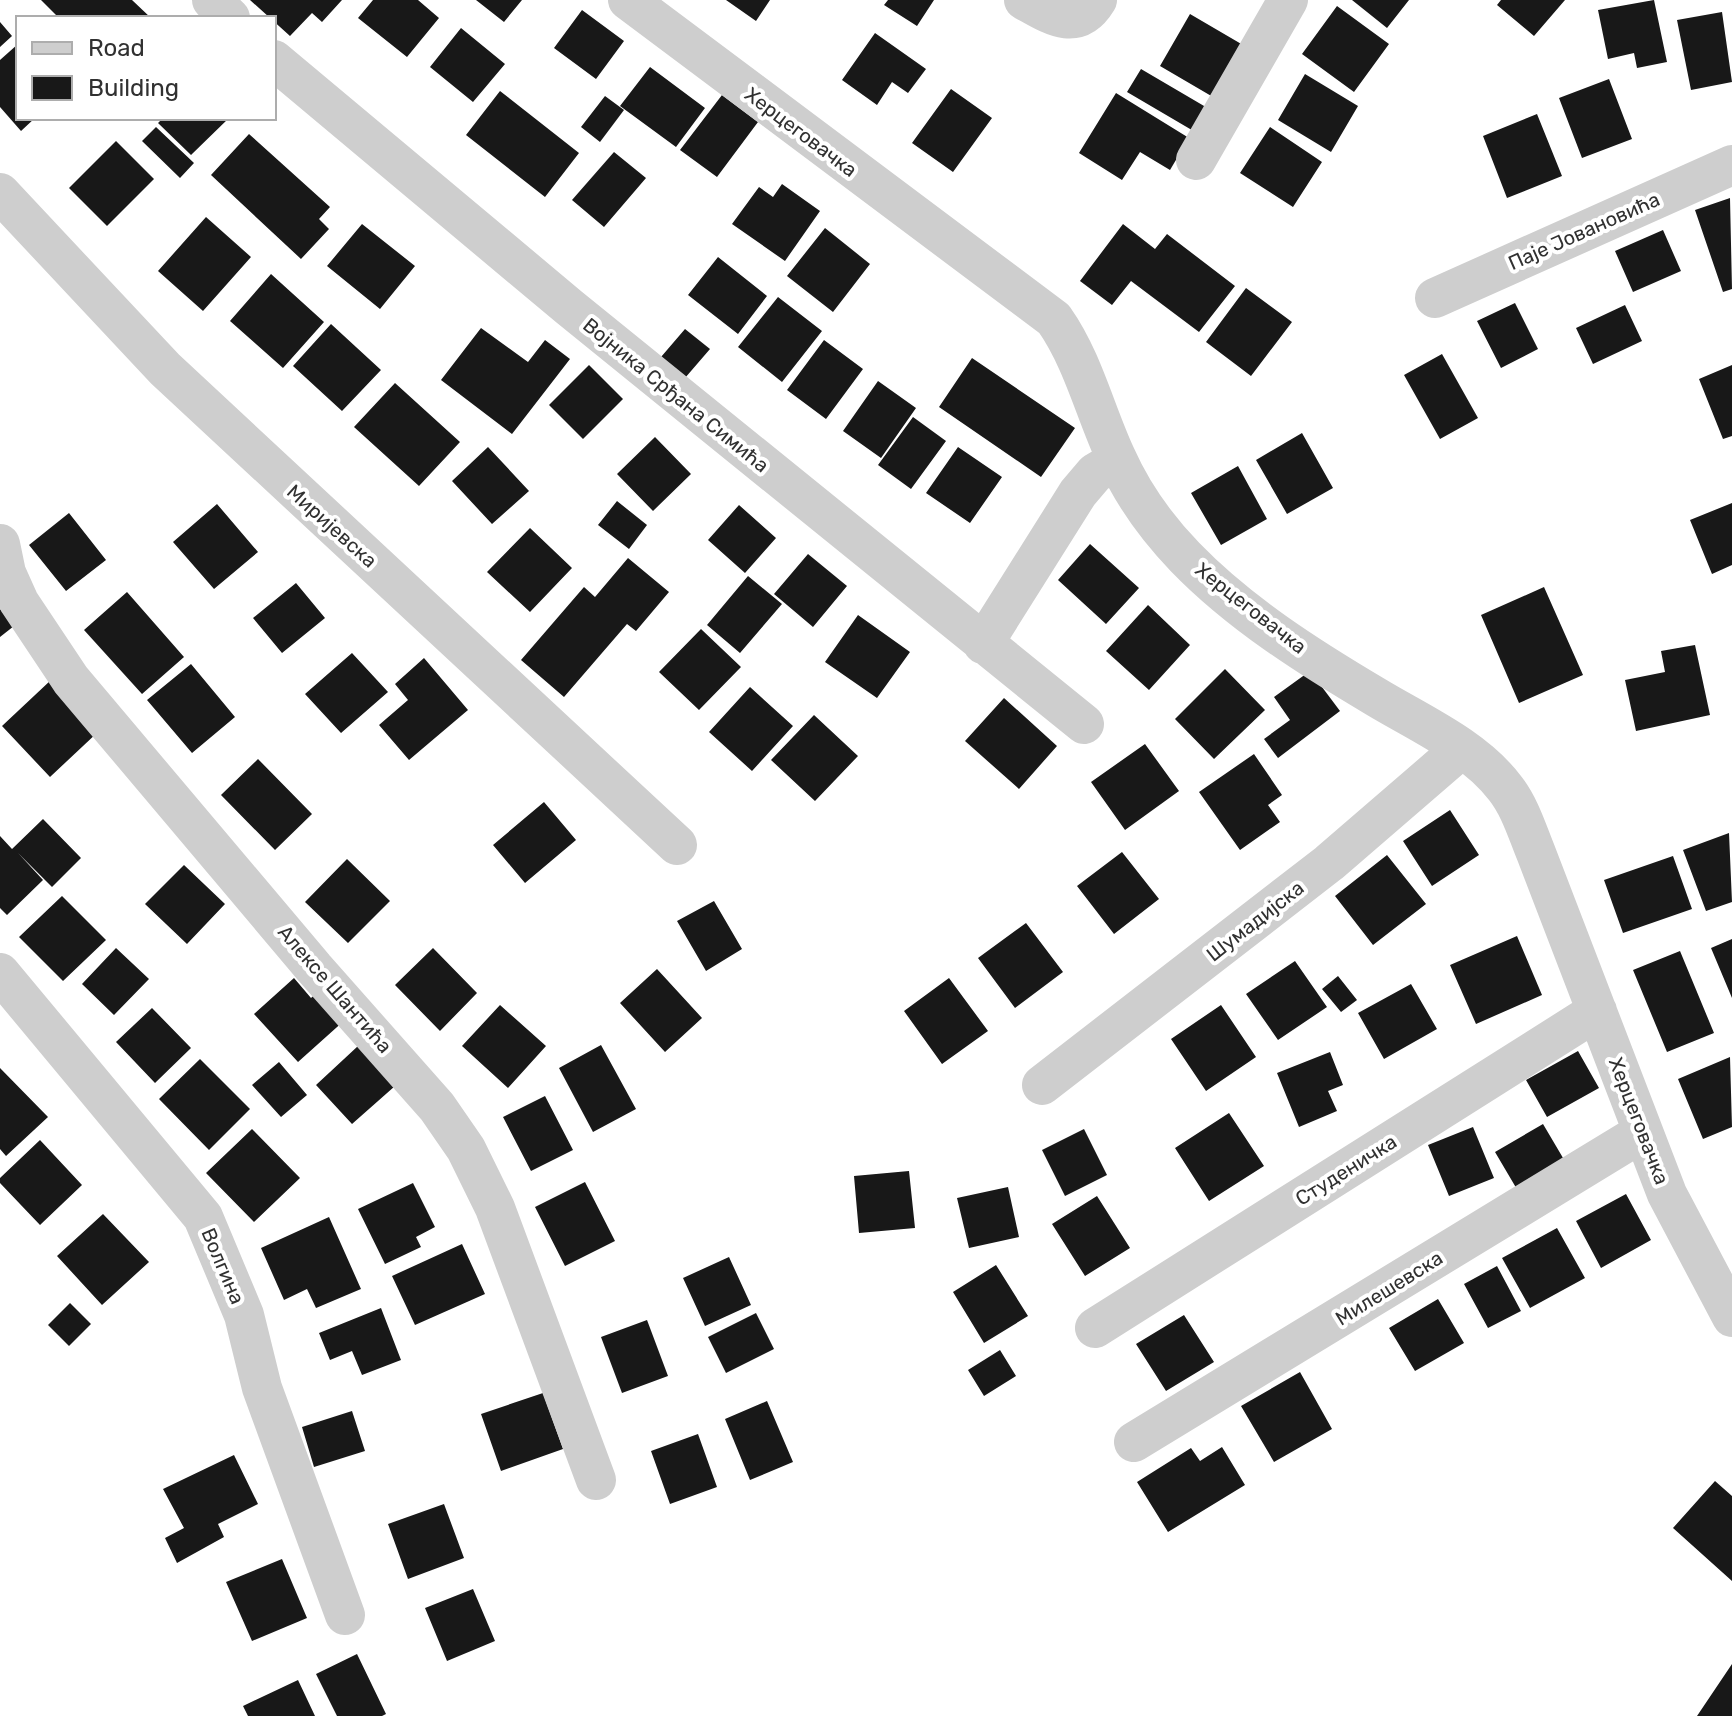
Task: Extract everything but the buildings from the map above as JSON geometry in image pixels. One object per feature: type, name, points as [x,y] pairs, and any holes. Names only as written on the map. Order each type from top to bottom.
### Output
[{"type":"street","points":[[212,0],[228,16]]},
{"type":"street","name":"Херцеговачка","points":[[628,0],[1054,319],[1068,339],[1117,460],[1162,530],[1214,583],[1333,671],[1461,749],[1505,787],[1519,810],[1667,1194],[1732,1317]]},
{"type":"street","points":[[1024,0],[1057,18],[1071,20],[1082,18],[1097,0]]},
{"type":"street","points":[[1196,160],[1288,0]]},
{"type":"street","name":"Војника Срђана Симића","points":[[276,62],[581,317],[1084,724]]},
{"type":"street","name":"Паје Јовановића","points":[[1435,298],[1732,165]]},
{"type":"street","name":"Миријевска","points":[[0,193],[176,380],[677,845]]},
{"type":"street","points":[[983,644],[1078,493],[1095,473],[1117,460]]},
{"type":"street","name":"Алексе Шантића","points":[[0,544],[6,573],[19,602],[71,680],[314,968],[429,1097],[466,1149],[495,1208],[596,1480]]},
{"type":"street","name":"Шумадијска","points":[[1042,1085],[1329,863],[1461,749]]},
{"type":"street","name":"Волгина","points":[[0,973],[203,1217],[244,1315],[266,1401],[345,1615]]},
{"type":"street","name":"Студеничка","points":[[1095,1328],[1597,1011]]},
{"type":"street","name":"Милешевска","points":[[1134,1442],[1643,1132]]}]
